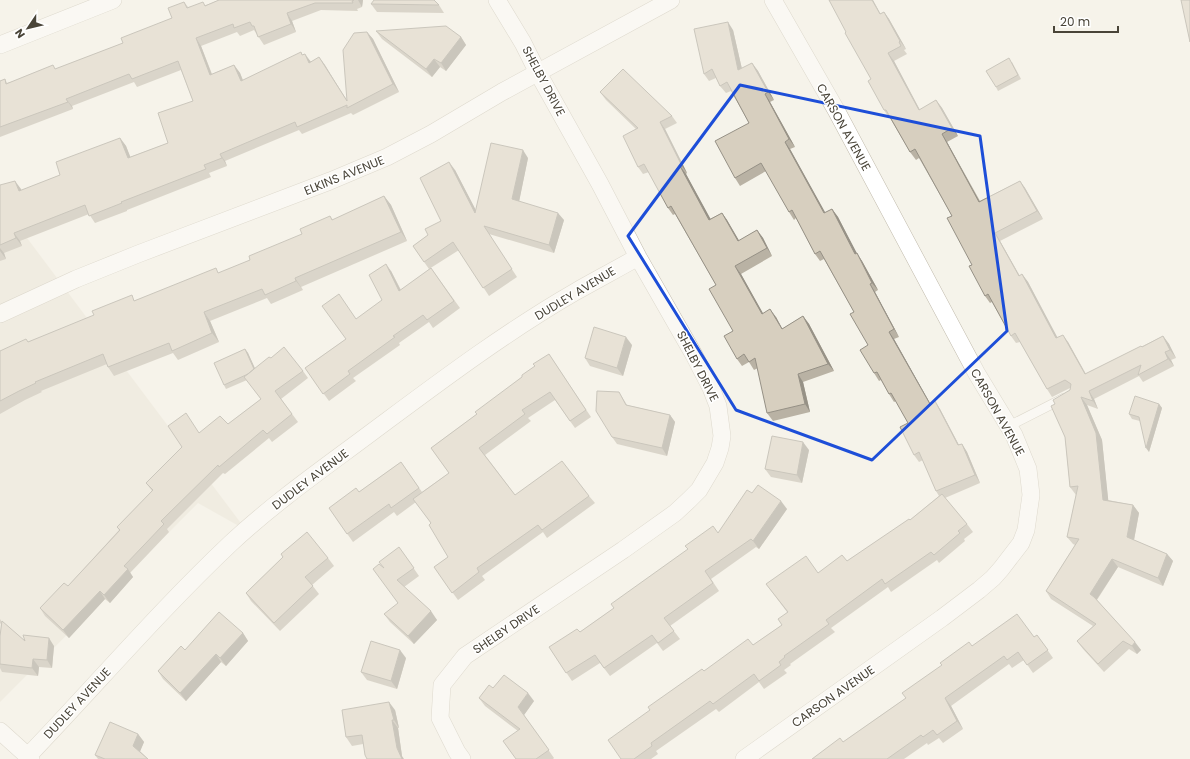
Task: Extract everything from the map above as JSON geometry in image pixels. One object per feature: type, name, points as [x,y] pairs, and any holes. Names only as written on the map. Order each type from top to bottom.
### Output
[{"type":"street","points":[[0,45],[113,0]]},
{"type":"street","name":"SHELBY DRIVE","points":[[462,759],[440,718],[442,685],[466,656],[675,513],[699,490],[715,463],[722,436],[718,406],[694,354],[638,257],[512,23],[497,0]]},
{"type":"street","name":"ELKINS AVENUE","points":[[0,314],[90,273],[330,181],[387,157],[671,0]]},
{"type":"street","name":"CARSON AVENUE","points":[[744,759],[980,590],[1002,569],[1021,543],[1026,530],[1031,495],[1028,469],[1009,426],[977,374],[836,110],[773,0]]},
{"type":"street","name":"DUDLEY AVENUE","points":[[30,757],[146,628],[231,543],[282,499],[405,407],[490,347],[575,292],[638,257]]},
{"type":"street","points":[[0,730],[30,757]]},
{"type":"lane","points":[[1009,426],[1071,394]]},
{"type":"highlighted area","points":[[740,85],[980,136],[1007,331],[872,460],[736,410],[628,236]]},
{"type":"shaded area","points":[[0,202],[246,530],[198,503],[0,702]]},
{"type":"building","points":[[219,0],[354,0],[352,1],[353,3],[315,3],[287,13],[291,24],[258,37],[254,26],[252,26],[250,22],[234,28],[233,24],[196,38],[210,75],[234,65],[241,81],[301,52],[302,55],[305,54],[309,63],[319,57],[347,101],[343,50],[354,33],[367,32],[393,84],[347,108],[347,105],[297,127],[295,122],[220,154],[222,158],[204,165],[206,169],[89,216],[85,205],[14,233],[16,238],[0,245],[0,185],[15,181],[19,191],[60,175],[56,162],[120,138],[128,158],[168,143],[158,113],[193,101],[178,61],[132,79],[129,74],[66,99],[68,102],[0,127],[0,81],[5,79],[6,84],[53,65],[55,69],[123,43],[121,38],[172,18],[168,8],[184,2],[187,8],[203,2],[205,6]]},
{"type":"building","points":[[374,0],[434,0],[439,5],[371,4]]},
{"type":"building","points":[[829,0],[872,0],[880,14],[884,12],[900,41],[901,46],[888,53],[919,110],[936,100],[952,128],[942,134],[979,202],[1020,181],[1037,211],[995,233],[1019,276],[1022,274],[1056,338],[1063,335],[1085,374],[1163,336],[1170,350],[1165,352],[1168,359],[1138,375],[1141,365],[1089,391],[1093,401],[1081,397],[1096,433],[1103,500],[1133,505],[1127,537],[1167,554],[1158,578],[1112,559],[1090,594],[1135,642],[1132,646],[1123,641],[1098,664],[1077,641],[1096,624],[1046,591],[1079,539],[1067,537],[1078,486],[1070,487],[1065,437],[1051,406],[1055,404],[1053,400],[1070,390],[1071,384],[1065,380],[1047,389],[1015,333],[1011,336],[988,294],[985,296],[969,266],[972,265],[947,218],[952,216],[915,149],[910,152],[886,110],[884,110],[868,81],[871,79],[845,33],[846,32]]},
{"type":"building","points":[[1181,0],[1190,0],[1190,42]]},
{"type":"building","points":[[728,22],[738,70],[752,63],[768,92],[765,94],[789,139],[785,142],[824,213],[832,209],[855,254],[857,253],[872,283],[870,284],[894,329],[889,332],[930,404],[935,401],[958,445],[962,444],[975,475],[936,491],[919,452],[914,455],[900,427],[908,423],[891,393],[889,394],[877,372],[874,373],[860,350],[868,345],[850,314],[854,312],[820,251],[815,254],[792,210],[789,212],[761,163],[735,178],[715,141],[749,123],[727,82],[720,86],[712,69],[704,74],[694,29]]},
{"type":"building","points":[[446,26],[461,37],[441,63],[434,59],[426,69],[376,31]]},
{"type":"building","points":[[1009,58],[1018,75],[996,87],[986,71]]},
{"type":"building","points":[[623,69],[672,116],[660,122],[682,166],[680,166],[709,220],[722,213],[738,241],[757,230],[767,248],[735,266],[762,314],[770,309],[782,329],[803,316],[828,364],[798,374],[805,404],[767,413],[755,358],[749,362],[744,354],[737,359],[724,336],[733,331],[709,289],[716,285],[671,206],[668,208],[644,164],[638,167],[623,136],[638,128],[600,92]]},
{"type":"building","points":[[491,143],[523,150],[512,199],[558,213],[549,245],[484,226],[512,269],[483,288],[453,242],[424,262],[413,246],[428,235],[425,229],[441,221],[420,178],[449,162],[475,213]]},
{"type":"building","points":[[384,196],[401,232],[295,278],[296,281],[265,295],[262,289],[204,312],[212,333],[172,351],[169,343],[108,367],[103,354],[35,382],[36,383],[0,401],[0,351],[26,339],[28,342],[94,315],[92,311],[132,295],[134,301],[216,268],[218,273],[250,260],[249,256],[302,234],[300,229],[330,216],[332,220]]},
{"type":"building","points":[[386,264],[399,291],[431,268],[454,301],[427,320],[423,315],[393,336],[395,337],[348,371],[350,374],[323,394],[305,368],[346,339],[322,306],[339,294],[356,319],[382,300],[369,275]]},
{"type":"building","points":[[594,327],[626,337],[617,368],[585,358]]},
{"type":"building","points":[[284,347],[303,371],[275,391],[292,414],[267,434],[263,430],[219,467],[218,465],[161,521],[164,524],[124,566],[128,569],[104,595],[100,591],[63,630],[40,608],[64,583],[68,586],[120,530],[117,527],[153,490],[146,483],[182,447],[168,426],[186,413],[199,433],[220,416],[228,424],[261,399],[244,377]]},
{"type":"building","points":[[245,349],[254,369],[248,374],[224,385],[214,363]]},
{"type":"building","points":[[549,354],[586,410],[570,421],[550,392],[522,410],[525,414],[479,448],[515,495],[562,461],[589,496],[542,530],[538,525],[477,568],[479,572],[452,593],[434,567],[448,557],[429,525],[431,523],[413,499],[449,473],[431,448],[477,414],[475,412],[522,377],[522,375],[535,366],[533,364]]},
{"type":"building","points":[[597,391],[619,392],[626,405],[670,415],[662,448],[612,437],[596,411]]},
{"type":"building","points":[[1135,396],[1159,404],[1146,448],[1139,417],[1129,414]]},
{"type":"building","points":[[772,436],[803,442],[797,475],[765,469]]},
{"type":"building","points":[[401,462],[419,488],[391,508],[389,504],[347,534],[329,508],[356,488],[359,492]]},
{"type":"building","points":[[758,485],[781,501],[753,541],[751,539],[705,571],[713,583],[664,618],[674,631],[658,643],[652,635],[604,668],[595,655],[566,673],[549,647],[577,629],[580,632],[614,608],[611,604],[688,549],[685,546],[713,526],[718,533],[747,490],[752,493]]},
{"type":"building","points":[[942,494],[967,524],[958,531],[960,533],[934,555],[931,552],[885,584],[882,579],[826,620],[829,624],[784,656],[785,657],[779,662],[781,665],[759,681],[754,674],[713,704],[710,701],[651,743],[652,746],[634,759],[621,759],[608,740],[650,710],[648,707],[702,669],[704,671],[748,639],[753,645],[782,625],[778,619],[788,612],[766,584],[806,556],[818,573],[842,555],[847,561],[909,519],[910,520]]},
{"type":"building","points":[[307,532],[328,558],[305,577],[313,586],[274,623],[246,593],[283,557],[281,554]]},
{"type":"building","points":[[399,547],[414,568],[397,580],[431,611],[408,636],[384,614],[398,603],[373,569],[379,564],[384,568],[379,562]]},
{"type":"building","points":[[219,612],[243,633],[220,658],[216,654],[180,693],[158,671],[181,646],[185,650]]},
{"type":"building","points":[[1017,614],[1034,637],[1037,635],[1048,650],[1027,665],[1018,652],[1007,660],[1004,656],[945,698],[957,721],[937,735],[933,730],[923,737],[921,735],[887,759],[812,759],[840,738],[843,742],[906,698],[902,693],[942,665],[940,663],[969,642],[972,646]]},
{"type":"building","points":[[2,621],[25,641],[23,635],[49,638],[47,660],[33,659],[32,668],[0,664],[0,636]]},
{"type":"building","points":[[371,641],[400,650],[391,681],[361,672]]},
{"type":"building","points":[[504,675],[528,693],[518,707],[549,750],[536,759],[516,759],[503,741],[520,729],[479,698],[489,685],[493,688]]},
{"type":"building","points":[[389,702],[394,720],[392,720],[397,748],[402,759],[367,759],[362,735],[346,737],[342,710]]},
{"type":"building","points":[[110,722],[138,734],[133,746],[148,759],[105,759],[95,755]]}]
